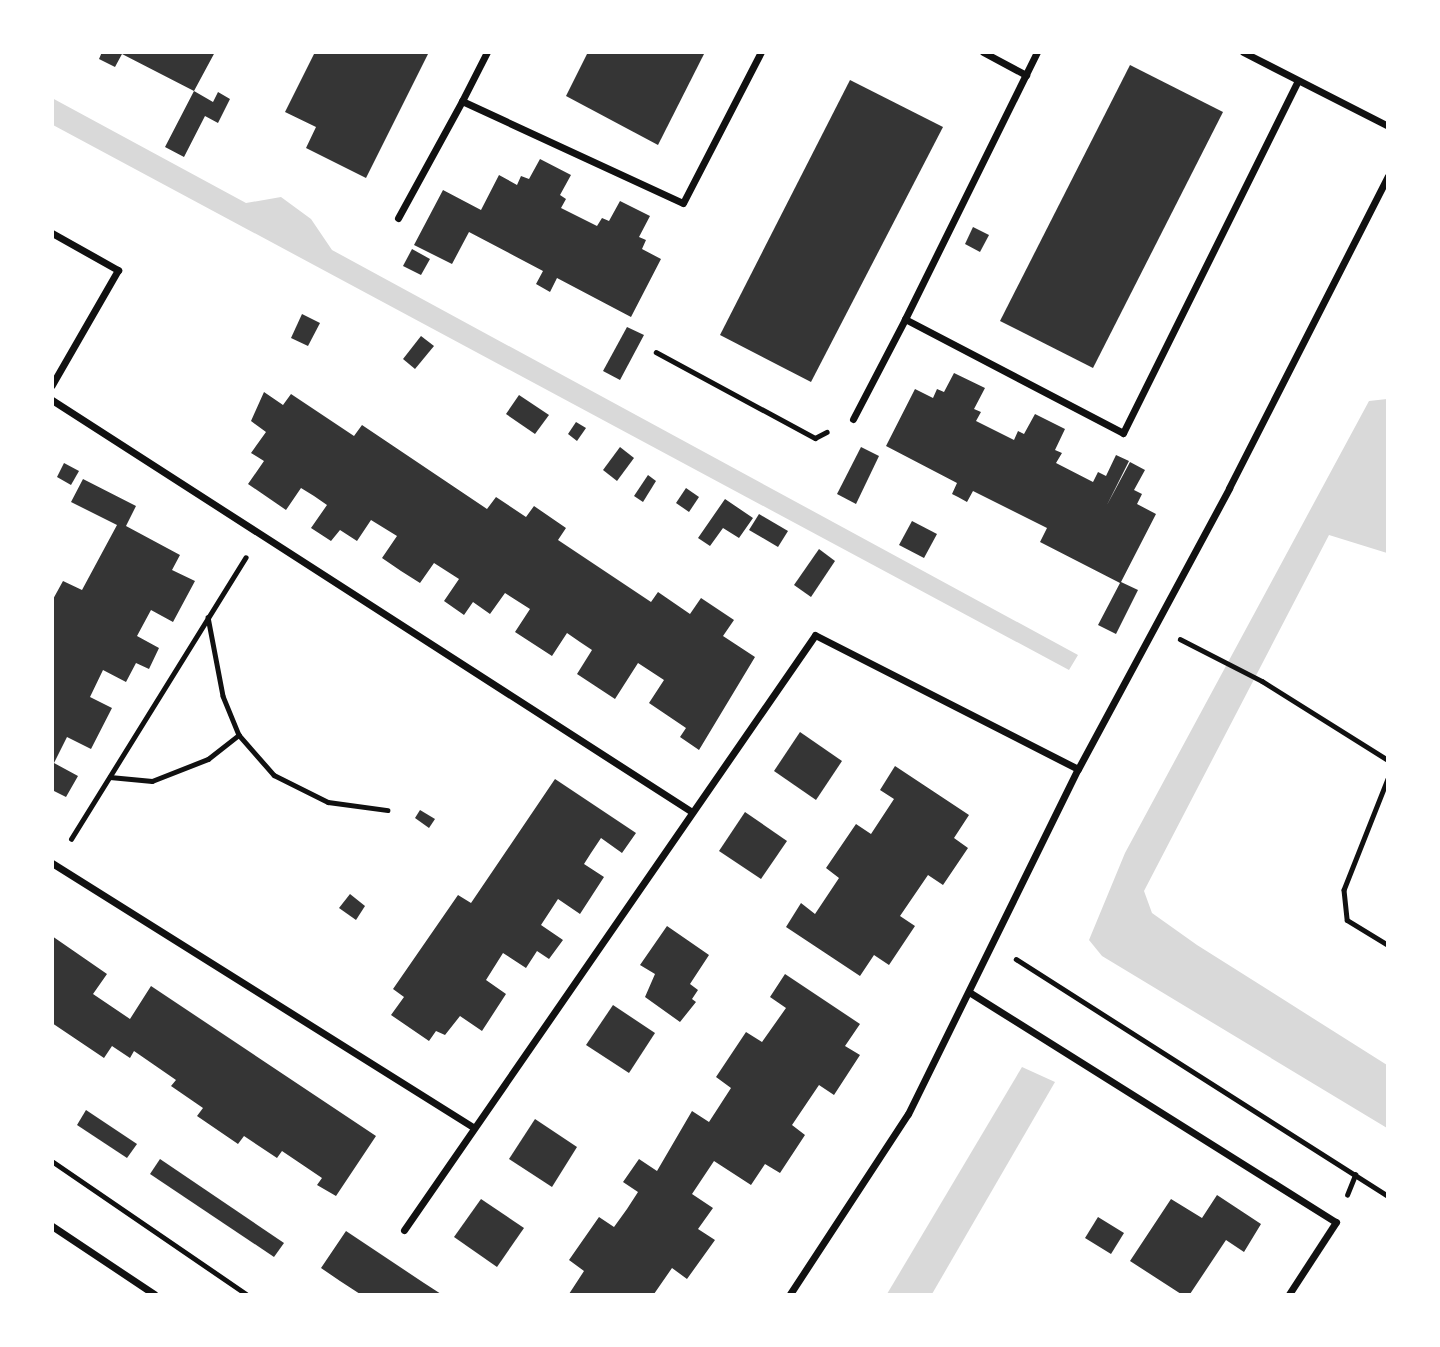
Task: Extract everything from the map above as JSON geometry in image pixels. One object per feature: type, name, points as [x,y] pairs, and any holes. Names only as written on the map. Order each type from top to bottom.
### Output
[{"type":"street","points":[[398,218],[487,52]]},
{"type":"street","points":[[462,100],[683,203],[761,52]]},
{"type":"street","points":[[983,52],[1026,75]]},
{"type":"street","points":[[853,419],[1037,52]]},
{"type":"street","points":[[1243,52],[1297,82],[1388,126]]},
{"type":"street","points":[[905,319],[1123,433],[1297,82]]},
{"type":"street","points":[[790,1294],[908,1114],[1077,769],[1157,626],[1388,176]]},
{"type":"street","points":[[52,233],[118,270],[52,385]]},
{"type":"street","points":[[52,400],[692,812]]},
{"type":"street","points":[[404,1230],[816,635],[1077,769]]},
{"type":"street","points":[[54,864],[474,1128]]},
{"type":"street","points":[[969,992],[1336,1222],[1289,1294]]},
{"type":"street","points":[[52,1226],[154,1294]]},
{"type":"path","points":[[656,352],[815,438],[853,419]]},
{"type":"path","points":[[54,864],[260,533]]},
{"type":"path","points":[[208,617],[223,696],[239,735],[274,775],[328,802],[387,810]]},
{"type":"path","points":[[1157,626],[1262,681],[1388,760]]},
{"type":"path","points":[[110,777],[152,781],[208,759],[239,735]]},
{"type":"path","points":[[1388,779],[1344,890],[1347,920],[1388,945]]},
{"type":"path","points":[[992,944],[1388,1196]]},
{"type":"path","points":[[52,1161],[246,1294]]},
{"type":"shaded area","points":[[52,98],[246,203],[281,197],[311,219],[332,250],[1078,655],[1069,670],[53,125]]},
{"type":"shaded area","points":[[1387,399],[1387,553],[1329,535],[1144,891],[1152,913],[1197,945],[1387,1065],[1387,1128],[1102,956],[1089,940],[1125,853],[1369,401]]},
{"type":"shaded area","points":[[1022,1067],[1055,1082],[932,1294],[887,1294]]},
{"type":"building","points":[[102,52],[215,52],[194,91],[122,54],[115,67],[99,59]]},
{"type":"building","points":[[315,52],[429,52],[366,178],[306,148],[316,127],[285,112]]},
{"type":"building","points":[[588,52],[705,52],[658,145],[566,96]]},
{"type":"building","points":[[1130,65],[1223,112],[1093,368],[1000,321]]},
{"type":"building","points":[[850,80],[943,127],[811,382],[720,335]]},
{"type":"building","points":[[194,91],[213,102],[218,92],[230,99],[218,123],[205,116],[184,157],[165,147]]},
{"type":"building","points":[[540,159],[571,175],[560,195],[566,199],[561,208],[597,226],[602,218],[609,221],[620,201],[650,216],[639,237],[646,240],[642,249],[661,259],[631,317],[557,278],[550,292],[536,284],[543,271],[469,232],[452,264],[414,245],[443,190],[481,210],[499,175],[517,185],[521,176],[529,179]]},
{"type":"building","points":[[973,227],[989,235],[980,252],[965,244]]},
{"type":"building","points":[[412,249],[430,259],[421,275],[403,266]]},
{"type":"building","points":[[302,314],[320,323],[308,346],[291,338]]},
{"type":"building","points":[[627,327],[644,335],[620,380],[603,371]]},
{"type":"building","points":[[421,336],[434,346],[415,369],[403,359]]},
{"type":"building","points":[[954,373],[985,388],[974,409],[981,412],[976,421],[1014,440],[1018,431],[1024,434],[1035,414],[1065,429],[1055,450],[1062,453],[1056,463],[1093,482],[1098,472],[1106,476],[1116,455],[1129,461],[1107,505],[1130,462],[1145,470],[1134,490],[1142,494],[1137,504],[1156,514],[1121,582],[1138,590],[1116,634],[1098,625],[1120,583],[1040,542],[1047,528],[973,491],[967,502],[952,494],[957,483],[886,446],[915,389],[933,398],[937,389],[944,392]]},
{"type":"building","points":[[264,392],[283,405],[291,394],[354,436],[362,425],[487,509],[496,497],[526,517],[534,506],[566,528],[558,540],[651,602],[658,592],[690,614],[701,598],[734,620],[723,636],[755,657],[699,750],[680,737],[686,728],[649,703],[664,680],[638,663],[615,699],[577,674],[592,650],[567,633],[552,656],[515,632],[530,609],[505,593],[490,614],[473,602],[464,615],[444,601],[459,579],[434,563],[420,583],[401,571],[382,558],[397,536],[371,520],[357,541],[340,530],[331,541],[311,528],[327,505],[314,496],[301,488],[286,510],[248,484],[264,461],[251,453],[266,432],[251,421]]},
{"type":"building","points":[[519,395],[549,415],[535,434],[506,414]]},
{"type":"building","points":[[576,422],[586,428],[577,441],[568,434]]},
{"type":"building","points":[[620,447],[634,458],[617,481],[603,470]]},
{"type":"building","points":[[861,447],[879,456],[856,504],[837,494]]},
{"type":"building","points":[[64,463],[79,471],[71,485],[57,477]]},
{"type":"building","points":[[648,475],[656,481],[643,502],[634,496]]},
{"type":"building","points":[[83,479],[136,506],[126,526],[180,555],[172,570],[195,581],[173,622],[151,610],[137,636],[159,648],[149,669],[136,663],[126,682],[103,670],[90,697],[112,708],[91,749],[67,737],[54,763],[78,776],[66,797],[52,790],[52,601],[63,581],[82,590],[117,525],[71,502]]},
{"type":"building","points":[[686,488],[699,497],[689,512],[676,503]]},
{"type":"building","points":[[725,499],[753,518],[739,538],[723,528],[710,546],[698,538]]},
{"type":"building","points":[[759,514],[788,531],[778,547],[749,530]]},
{"type":"building","points":[[912,521],[937,534],[924,558],[899,545]]},
{"type":"building","points":[[819,549],[835,561],[811,597],[794,585]]},
{"type":"building","points":[[800,732],[842,761],[816,800],[774,771]]},
{"type":"building","points":[[895,766],[969,815],[954,838],[968,848],[943,885],[928,875],[900,916],[915,926],[889,965],[874,955],[860,976],[786,927],[801,903],[815,914],[839,878],[826,868],[856,824],[871,834],[894,799],[880,790]]},
{"type":"building","points":[[555,779],[636,833],[622,853],[601,838],[584,864],[604,877],[580,914],[558,899],[541,925],[563,940],[549,959],[537,951],[526,968],[503,953],[486,980],[506,994],[482,1031],[460,1016],[445,1035],[436,1031],[429,1041],[391,1015],[404,997],[393,989],[458,895],[471,903]]},
{"type":"building","points":[[420,810],[435,819],[429,828],[415,818]]},
{"type":"building","points":[[745,812],[787,841],[761,879],[719,851]]},
{"type":"building","points":[[350,894],[365,906],[356,920],[339,908]]},
{"type":"building","points":[[667,926],[709,955],[690,984],[698,990],[692,999],[696,1002],[680,1022],[645,997],[655,974],[640,965]]},
{"type":"building","points":[[52,936],[107,974],[93,994],[130,1019],[151,986],[376,1136],[336,1196],[317,1185],[322,1178],[282,1151],[277,1158],[244,1136],[238,1144],[197,1116],[203,1108],[171,1086],[176,1080],[134,1051],[130,1058],[112,1046],[104,1058],[52,1023]]},
{"type":"building","points":[[785,974],[860,1024],[845,1046],[860,1055],[834,1095],[819,1085],[792,1125],[805,1135],[780,1173],[765,1164],[751,1185],[714,1161],[692,1194],[713,1208],[698,1229],[715,1240],[687,1279],[672,1268],[654,1294],[569,1294],[584,1271],[569,1260],[599,1217],[614,1227],[627,1209],[638,1192],[623,1182],[639,1159],[657,1171],[692,1111],[709,1122],[731,1088],[716,1077],[746,1032],[762,1042],[786,1008],[770,997]]},
{"type":"building","points":[[613,1005],[655,1033],[629,1073],[586,1045]]},
{"type":"building","points":[[86,1110],[137,1144],[127,1158],[77,1125]]},
{"type":"building","points":[[535,1119],[577,1147],[552,1187],[509,1159]]},
{"type":"building","points":[[160,1159],[284,1243],[274,1257],[150,1174]]},
{"type":"building","points":[[1217,1195],[1261,1224],[1244,1252],[1226,1240],[1190,1294],[1181,1294],[1130,1261],[1171,1199],[1202,1218]]},
{"type":"building","points":[[481,1199],[524,1228],[497,1267],[454,1237]]},
{"type":"building","points":[[1098,1217],[1124,1233],[1111,1254],[1085,1238]]},
{"type":"building","points":[[346,1231],[441,1294],[360,1294],[340,1281],[321,1268]]}]
